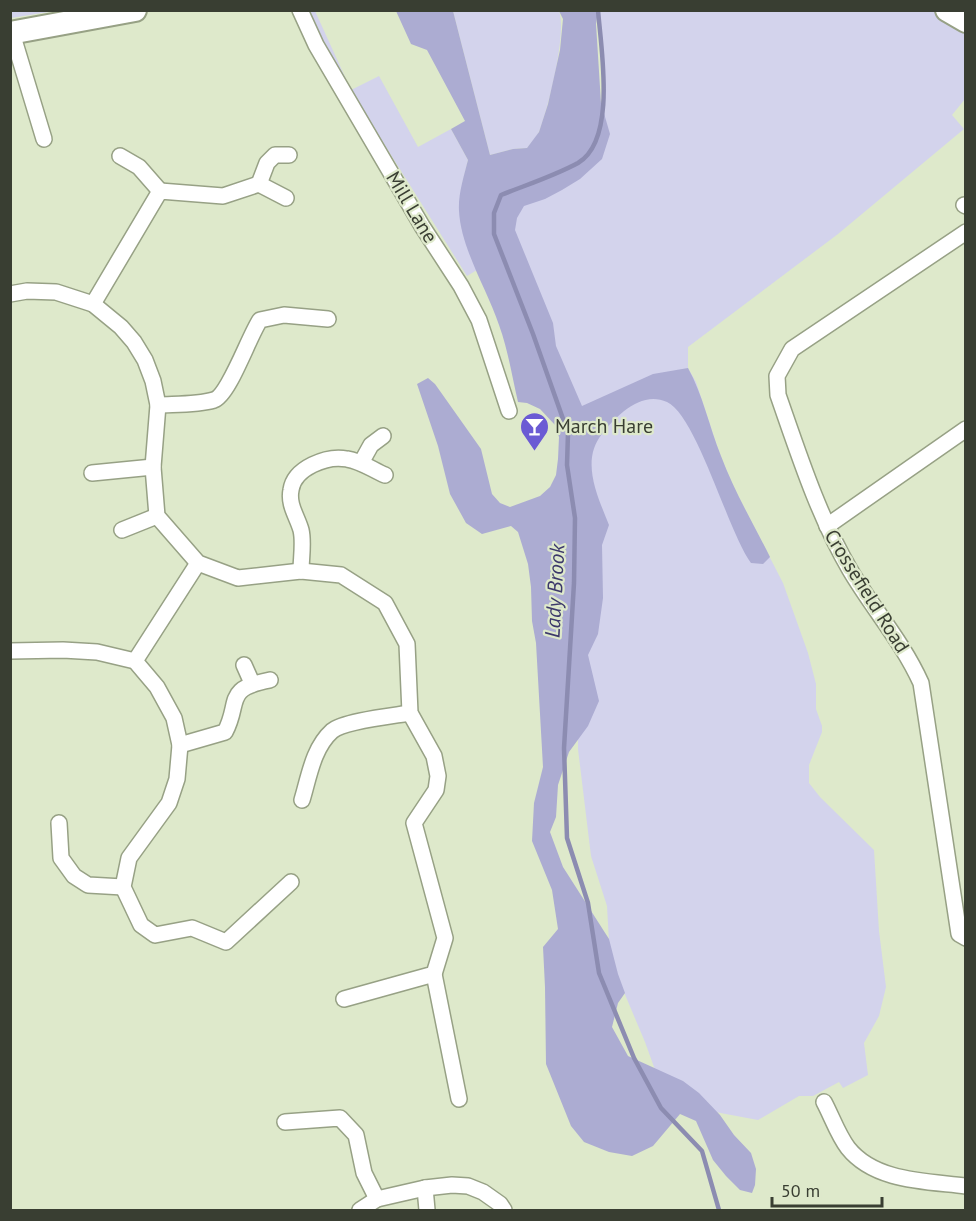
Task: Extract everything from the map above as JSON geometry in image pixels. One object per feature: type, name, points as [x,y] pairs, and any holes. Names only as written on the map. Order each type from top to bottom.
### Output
[{"type":"street","points":[[44,139],[11,33],[135,10]]},
{"type":"street","name":"Mill Lane","points":[[300,10],[316,45],[479,320],[509,411]]},
{"type":"street","points":[[947,10],[966,21]]},
{"type":"street","points":[[260,184],[267,163],[275,155],[289,155]]},
{"type":"street","points":[[120,156],[139,167],[160,191],[223,196],[260,184],[286,198]]},
{"type":"street","points":[[93,304],[160,191]]},
{"type":"street","name":"Crossefield Road","points":[[966,232],[792,349],[777,376],[778,395],[816,504],[826,526],[851,571],[909,658],[921,683],[959,934],[966,938]]},
{"type":"street","points":[[10,294],[27,291],[56,292],[93,304],[121,327],[134,342],[145,360],[153,381],[158,405],[153,467],[157,516],[198,563],[238,578],[301,572],[341,575],[385,603],[407,644],[410,713],[434,756],[438,776],[436,790],[414,823],[446,938],[434,974],[459,1099]]},
{"type":"street","points":[[158,405],[217,399],[230,384],[251,333],[260,320],[284,315],[328,319]]},
{"type":"street","points":[[361,463],[371,445],[383,436]]},
{"type":"street","points":[[826,526],[963,436]]},
{"type":"street","points":[[301,572],[302,532],[291,503],[291,488],[308,466],[334,458],[346,458],[385,476]]},
{"type":"street","points":[[92,473],[153,467]]},
{"type":"street","points":[[122,530],[157,516]]},
{"type":"street","points":[[135,661],[198,563]]},
{"type":"street","points":[[10,651],[98,652],[135,661],[157,687],[174,718],[180,745],[177,779],[169,803],[129,858],[123,887],[141,926],[155,935],[192,928],[226,942],[291,882]]},
{"type":"street","points":[[244,665],[252,683]]},
{"type":"street","points":[[180,745],[225,732],[230,723],[235,697],[252,683],[270,680]]},
{"type":"street","points":[[302,800],[313,762],[322,744],[333,730],[344,725],[410,713]]},
{"type":"street","points":[[59,823],[61,858],[74,876],[88,885],[123,887]]},
{"type":"street","points":[[344,999],[434,974]]},
{"type":"street","points":[[824,1102],[848,1148],[863,1162],[894,1177],[966,1186]]},
{"type":"street","points":[[285,1122],[340,1118],[356,1135],[364,1173],[377,1199]]},
{"type":"street","points":[[360,1210],[377,1199],[425,1188],[452,1185],[468,1186],[500,1204],[504,1210]]},
{"type":"street","points":[[425,1188],[427,1210]]},
{"type":"shaded area","points":[[11,10],[55,10],[55,11],[11,18]]},
{"type":"shaded area","points":[[947,10],[965,21],[965,99],[952,115],[964,129],[838,234],[688,347],[688,368],[696,382],[720,455],[735,490],[783,583],[808,653],[816,684],[816,709],[822,726],[822,732],[809,765],[809,783],[820,797],[874,850],[879,931],[886,987],[879,1016],[864,1043],[868,1075],[843,1088],[839,1082],[813,1096],[799,1096],[758,1120],[667,1103],[645,1042],[610,959],[607,906],[591,856],[578,749],[578,655],[566,443],[494,213],[597,142],[605,98],[598,11]]},
{"type":"shaded area","points":[[315,11],[351,90],[379,76],[418,147],[451,129],[468,160],[462,185],[464,237],[477,270],[467,276],[340,74],[315,28],[309,13]]},
{"type":"shaded area","points":[[396,11],[453,11],[490,155],[527,148],[539,132],[560,50],[563,19],[559,11],[598,11],[596,24],[601,103],[610,134],[602,159],[580,179],[562,190],[524,206],[517,218],[515,230],[553,323],[556,346],[582,406],[653,374],[688,368],[698,389],[726,469],[770,557],[763,564],[751,563],[732,527],[690,429],[678,412],[667,402],[648,399],[639,402],[622,413],[602,434],[592,456],[592,467],[596,491],[609,525],[602,545],[603,598],[598,634],[588,655],[599,701],[588,726],[569,752],[558,785],[556,817],[550,832],[563,867],[609,939],[625,993],[618,1003],[612,1027],[628,1056],[683,1081],[699,1093],[720,1115],[751,1153],[756,1169],[752,1193],[740,1190],[726,1176],[713,1160],[696,1121],[680,1114],[653,1146],[632,1156],[609,1152],[584,1142],[571,1126],[546,1064],[543,947],[558,929],[552,890],[532,841],[534,803],[543,767],[536,643],[528,564],[518,532],[511,526],[482,534],[466,523],[450,494],[438,446],[417,384],[428,378],[435,384],[481,449],[492,494],[500,503],[510,507],[540,496],[550,487],[556,475],[559,437],[555,425],[540,409],[518,402],[502,334],[469,254],[461,225],[459,198],[468,160],[451,129],[465,121],[427,50],[411,44]]},
{"type":"shaded area","points":[[453,11],[559,11],[561,35],[552,87],[539,132],[527,148],[490,155]]},
{"type":"waterway","name":"Lady Brook","points":[[598,10],[604,92],[598,135],[590,151],[578,163],[501,195],[494,213],[494,234],[568,433],[567,465],[575,518],[574,583],[564,748],[567,838],[588,903],[599,973],[634,1058],[661,1108],[702,1151],[719,1210]]},
{"type":"place","name":"March Hare","points":[[534,452]]}]
